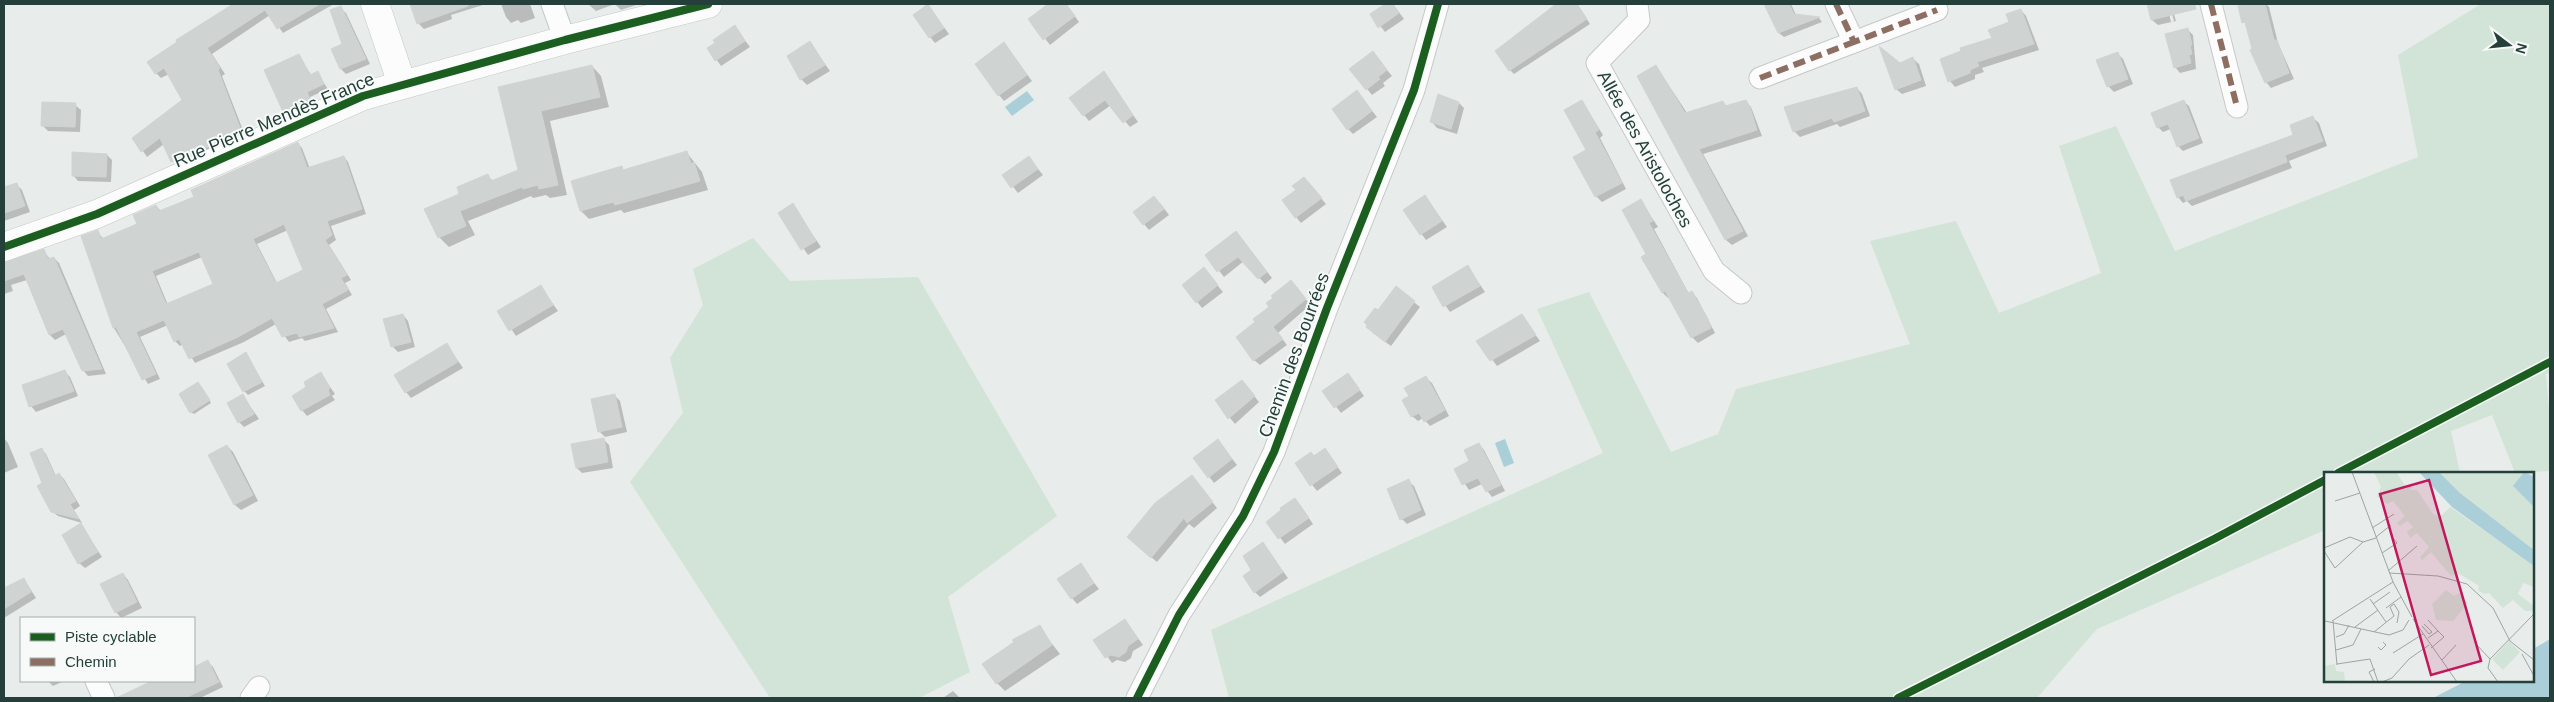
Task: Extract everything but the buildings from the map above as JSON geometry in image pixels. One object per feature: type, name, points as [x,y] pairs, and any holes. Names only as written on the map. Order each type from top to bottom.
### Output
[{"type":"street","points":[[375,4],[402,84]]},
{"type":"street","points":[[552,4],[565,40]]},
{"type":"street","name":"Rue Pierre Mendès France","points":[[4,247],[97,214],[282,130],[363,96],[565,40],[708,4]]},
{"type":"street","name":"Chemin des Bourrées","points":[[1137,698],[1179,615],[1243,516],[1274,452],[1327,308],[1414,90],[1438,4]]},
{"type":"street","name":"Allée des Aristoloches","points":[[1638,4],[1639,20],[1597,63],[1714,270],[1740,293]]},
{"type":"street","points":[[1836,4],[1854,42]]},
{"type":"street","points":[[2210,4],[2237,107]]},
{"type":"street","points":[[1760,78],[1936,10]]},
{"type":"street","points":[[96,682],[104,698]]},
{"type":"green space","points":[[2481,4],[2550,4],[2550,373],[2546,374],[2550,421],[2550,471],[2515,472],[2492,415],[2451,431],[2460,472],[2324,472],[2324,530],[2097,629],[2037,698],[1229,698],[1211,630],[1603,453],[1537,309],[1589,292],[1671,452],[1718,434],[1736,389],[1910,344],[1870,241],[1956,221],[1999,313],[2101,273],[2059,146],[2116,126],[2175,251],[2418,157],[2398,55]]},
{"type":"green space","points":[[753,238],[790,281],[918,277],[1057,516],[948,597],[970,672],[919,698],[770,698],[630,482],[683,413],[670,358],[703,305],[693,269]]},
{"type":"water","points":[[1027,91],[1034,100],[1012,116],[1005,107]]},
{"type":"water","points":[[1505,439],[1514,463],[1504,467],[1495,443]]},
{"type":"water","points":[[2550,639],[2550,698],[2433,698],[2464,682],[2534,682],[2534,648]]},
{"type":"marked path","points":[[1836,4],[1854,42],[1937,10]]},
{"type":"marked path","points":[[2211,4],[2237,107]]},
{"type":"marked path","points":[[1760,78],[1854,42]]},
{"type":"cycle path","points":[[4,247],[97,214],[363,96],[565,40],[708,4]]},
{"type":"cycle path","points":[[1137,698],[1179,615],[1243,516],[1274,452],[1327,308],[1414,90],[1438,4]]},
{"type":"cycle path","points":[[2340,472],[2550,362]]},
{"type":"cycle path","points":[[1898,698],[2214,539],[2324,481]]}]
